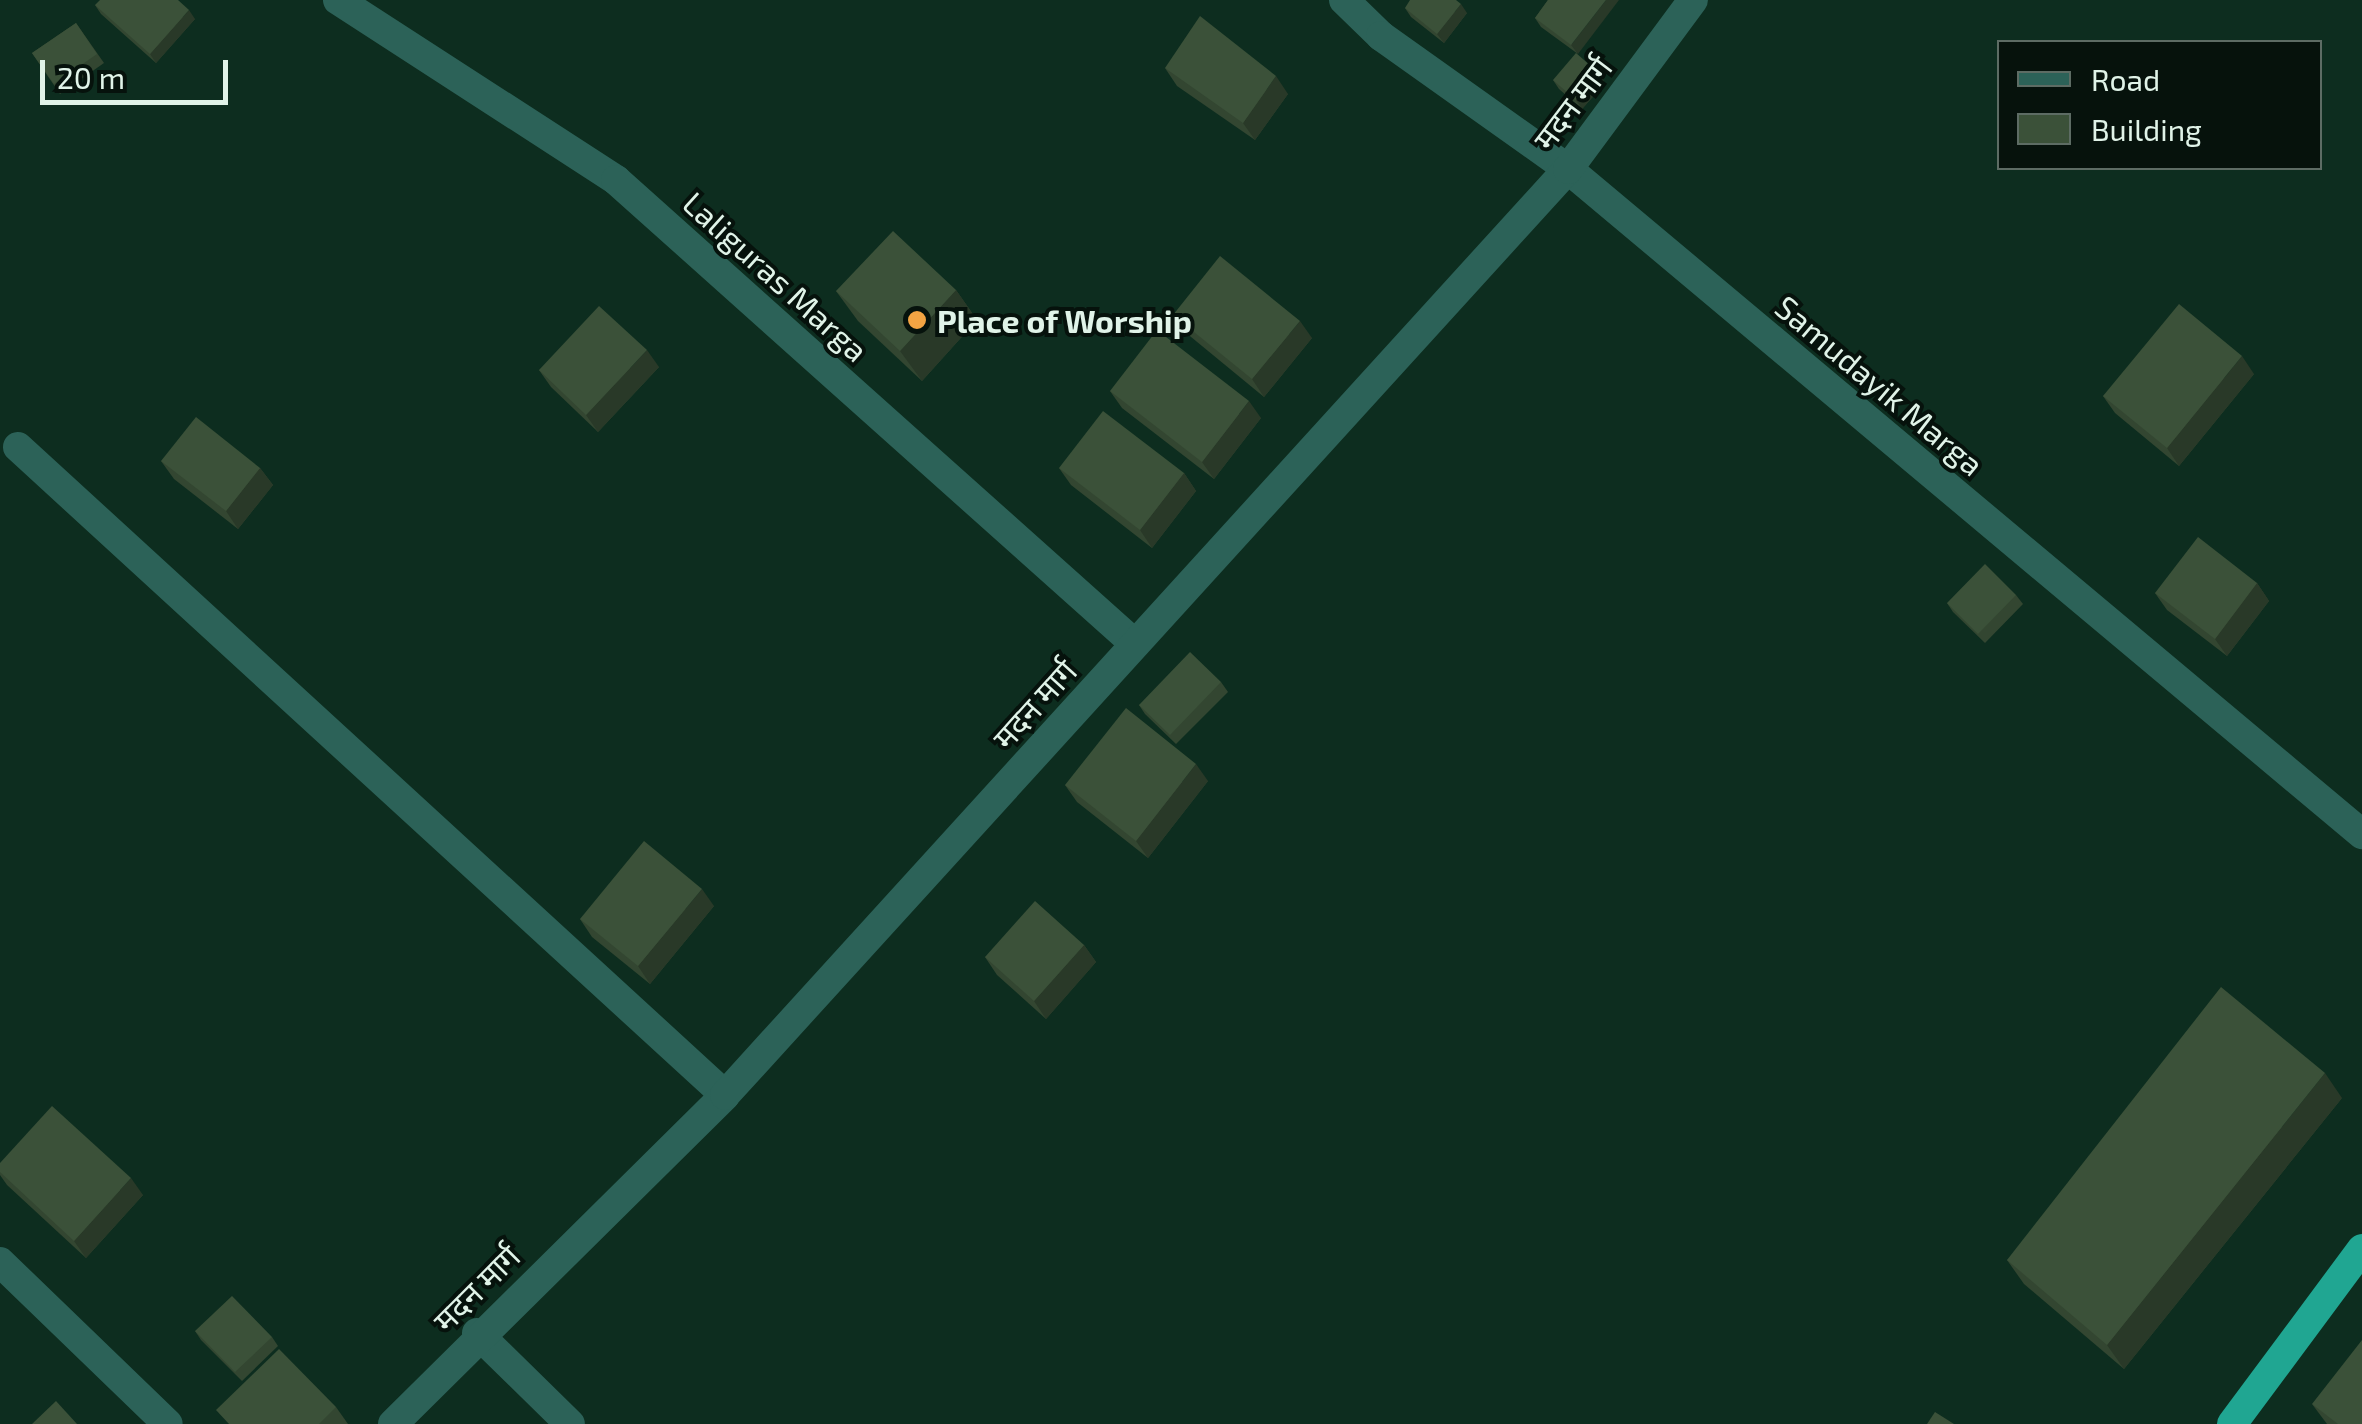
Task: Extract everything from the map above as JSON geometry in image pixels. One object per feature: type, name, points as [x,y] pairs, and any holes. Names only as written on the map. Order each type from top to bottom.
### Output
[{"type":"highway","points":[[2232,1424],[2362,1249]]},
{"type":"street","name":"Laliguras Marga","points":[[338,0],[616,180],[1135,644]]},
{"type":"street","name":"Samudayik Marga","points":[[1344,0],[1381,36],[1568,169],[2362,834]]},
{"type":"street","name":"मदन मार्ग","points":[[393,1424],[478,1333],[726,1095],[1568,169],[1693,0]]},
{"type":"street","points":[[18,447],[726,1095]]},
{"type":"street","points":[[0,1262],[168,1424]]},
{"type":"street","points":[[478,1333],[570,1424]]},
{"type":"building","points":[[100,0],[178,0],[189,10],[150,54],[95,5]]},
{"type":"building","points":[[1410,0],[1456,0],[1461,4],[1437,34],[1405,8]]},
{"type":"building","points":[[1548,0],[1606,0],[1571,45],[1535,18]]},
{"type":"building","points":[[1200,16],[1276,76],[1243,123],[1165,68]]},
{"type":"building","points":[[76,23],[97,54],[54,84],[32,53]]},
{"type":"building","points":[[1576,53],[1599,73],[1576,100],[1553,80]]},
{"type":"building","points":[[893,231],[956,290],[900,351],[836,291]]},
{"type":"building","points":[[1220,256],[1300,321],[1252,379],[1173,315]]},
{"type":"building","points":[[2179,304],[2242,356],[2167,448],[2103,396]]},
{"type":"building","points":[[599,306],[647,350],[586,415],[539,370]]},
{"type":"building","points":[[1157,330],[1249,401],[1202,462],[1110,391]]},
{"type":"building","points":[[1103,411],[1184,473],[1140,530],[1059,468]]},
{"type":"building","points":[[196,417],[260,468],[226,511],[161,461]]},
{"type":"building","points":[[2198,537],[2257,583],[2215,639],[2155,593]]},
{"type":"building","points":[[1985,564],[2016,595],[1978,634],[1947,603]]},
{"type":"building","points":[[1190,652],[1221,682],[1170,735],[1139,705]]},
{"type":"building","points":[[1126,708],[1196,764],[1136,841],[1065,785]]},
{"type":"building","points":[[644,841],[702,889],[638,966],[580,919]]},
{"type":"building","points":[[1035,901],[1084,945],[1034,1001],[985,957]]},
{"type":"building","points":[[2221,987],[2325,1073],[2107,1345],[2007,1260]]},
{"type":"building","points":[[52,1106],[131,1178],[74,1241],[0,1172],[0,1163]]},
{"type":"building","points":[[232,1296],[272,1337],[235,1372],[195,1331]]},
{"type":"building","points":[[2362,1340],[2362,1424],[2338,1424],[2312,1404]]},
{"type":"building","points":[[279,1349],[336,1407],[319,1424],[229,1424],[216,1410]]},
{"type":"building","points":[[56,1401],[77,1424],[32,1424]]},
{"type":"building","points":[[1935,1412],[1954,1424],[1927,1424]]},
{"type":"place","name":"Place of Worship","points":[[917,320]]}]
